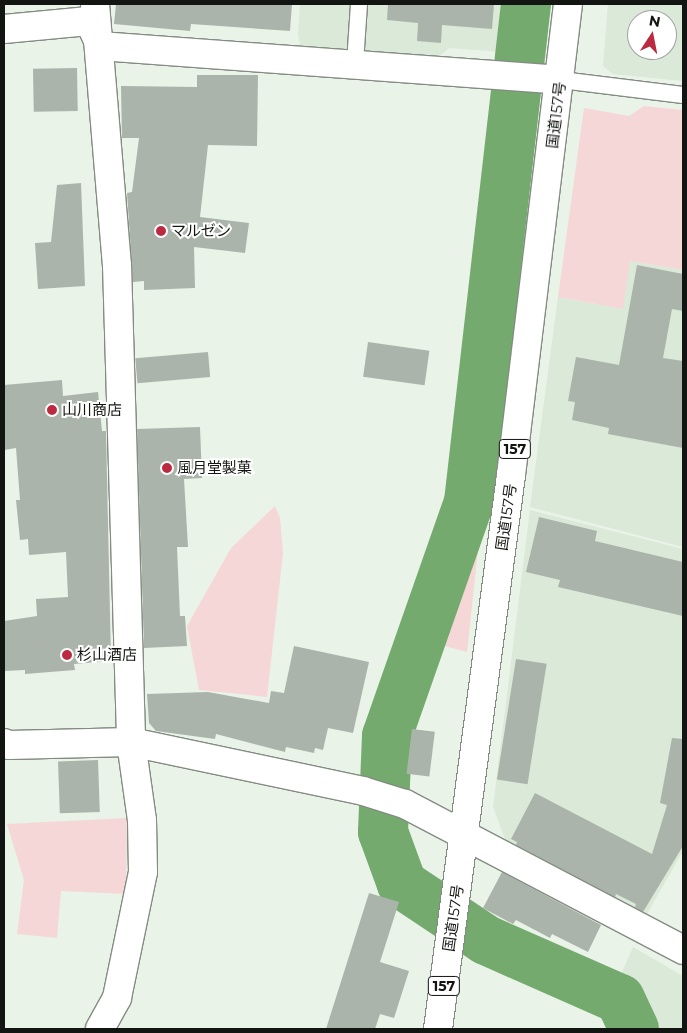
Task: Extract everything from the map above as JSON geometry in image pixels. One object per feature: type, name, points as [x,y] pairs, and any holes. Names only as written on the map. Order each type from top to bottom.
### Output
[{"type":"main road","points":[[95,4],[100,46],[119,306],[131,742],[142,820],[143,872],[116,998],[100,1029]]},
{"type":"main road","name":"国道157号","points":[[438,1029],[561,80],[568,4]]},
{"type":"main road","points":[[4,29],[89,21],[100,46]]},
{"type":"main road","points":[[100,46],[355,62],[561,80]]},
{"type":"main road","points":[[4,743],[9,745],[131,742],[363,791],[405,804],[683,950]]},
{"type":"lane","points":[[355,62],[359,4]]},
{"type":"lane","points":[[561,80],[683,95]]},
{"type":"shaded area","points":[[300,4],[504,4],[502,52],[449,48],[435,60],[302,52],[298,35]]},
{"type":"shaded area","points":[[608,4],[683,4],[683,81],[613,74],[603,66]]},
{"type":"shaded area","points":[[644,106],[683,110],[683,270],[630,261],[623,309],[558,297],[584,108],[629,116]]},
{"type":"shaded area","points":[[630,261],[683,270],[683,547],[530,507],[558,297],[622,309]]},
{"type":"shaded area","points":[[275,506],[280,518],[283,553],[267,697],[199,690],[187,626],[231,548]]},
{"type":"shaded area","points":[[530,510],[683,549],[683,851],[647,914],[506,842],[493,807]]},
{"type":"shaded area","points":[[480,531],[467,652],[434,643],[460,548]]},
{"type":"shaded area","points":[[127,818],[126,894],[61,891],[57,938],[17,934],[24,880],[7,824]]},
{"type":"shaded area","points":[[633,947],[683,976],[683,1029],[658,1029],[618,981]]},
{"type":"building","points":[[116,4],[292,4],[290,31],[191,24],[190,31],[114,24]]},
{"type":"building","points":[[388,4],[494,4],[492,29],[442,25],[441,43],[417,41],[418,23],[387,20]]},
{"type":"building","points":[[77,68],[78,111],[34,112],[33,69]]},
{"type":"building","points":[[197,75],[258,75],[257,146],[208,145],[200,217],[249,223],[245,253],[194,247],[195,288],[144,290],[144,281],[133,282],[127,193],[132,192],[139,138],[122,138],[121,86],[197,87]]},
{"type":"building","points":[[81,183],[85,286],[38,289],[35,243],[51,242],[57,185]]},
{"type":"building","points":[[637,265],[683,274],[683,311],[672,309],[663,358],[683,361],[683,448],[608,434],[609,428],[572,420],[575,402],[568,401],[576,357],[619,365]]},
{"type":"building","points":[[368,342],[429,351],[425,385],[363,377]]},
{"type":"building","points":[[208,352],[210,377],[137,383],[135,358]]},
{"type":"building","points":[[62,380],[63,396],[98,392],[102,431],[106,431],[111,661],[74,664],[75,670],[25,674],[25,670],[4,671],[4,621],[37,616],[36,599],[68,597],[66,552],[29,555],[28,539],[20,540],[16,500],[20,500],[16,448],[4,450],[4,385]]},
{"type":"building","points":[[200,427],[202,478],[184,479],[188,547],[177,547],[180,616],[185,616],[187,646],[144,648],[137,429]]},
{"type":"building","points":[[539,517],[597,531],[595,541],[683,562],[683,616],[558,587],[560,580],[526,572]]},
{"type":"building","points":[[294,646],[369,662],[353,733],[328,728],[323,750],[315,748],[314,753],[286,747],[285,752],[216,734],[215,739],[156,731],[149,723],[147,694],[208,692],[269,703],[271,691],[284,693]]},
{"type":"building","points":[[516,659],[547,664],[528,784],[497,779]]},
{"type":"building","points":[[412,729],[435,732],[429,776],[407,774]]},
{"type":"building","points":[[672,738],[683,739],[683,846],[643,912],[635,907],[636,904],[616,894],[615,897],[516,845],[517,842],[511,839],[535,793],[652,854],[667,805],[660,803]]},
{"type":"building","points":[[98,760],[100,812],[60,813],[58,761]]},
{"type":"building","points":[[502,872],[601,925],[588,952],[552,934],[550,938],[516,920],[513,924],[483,908]]},
{"type":"building","points":[[369,893],[399,902],[380,962],[409,971],[394,1018],[380,1014],[375,1029],[326,1029]]},
{"type":"waterway","points":[[526,4],[469,502],[387,736],[383,832],[402,884],[486,940],[620,999],[634,1029]]},
{"type":"place","name":"マルゼン","points":[[161,231]]},
{"type":"place","name":"山川商店","points":[[52,410]]},
{"type":"place","name":"風月堂製菓","points":[[167,468]]},
{"type":"place","name":"杉山酒店","points":[[67,655]]}]
